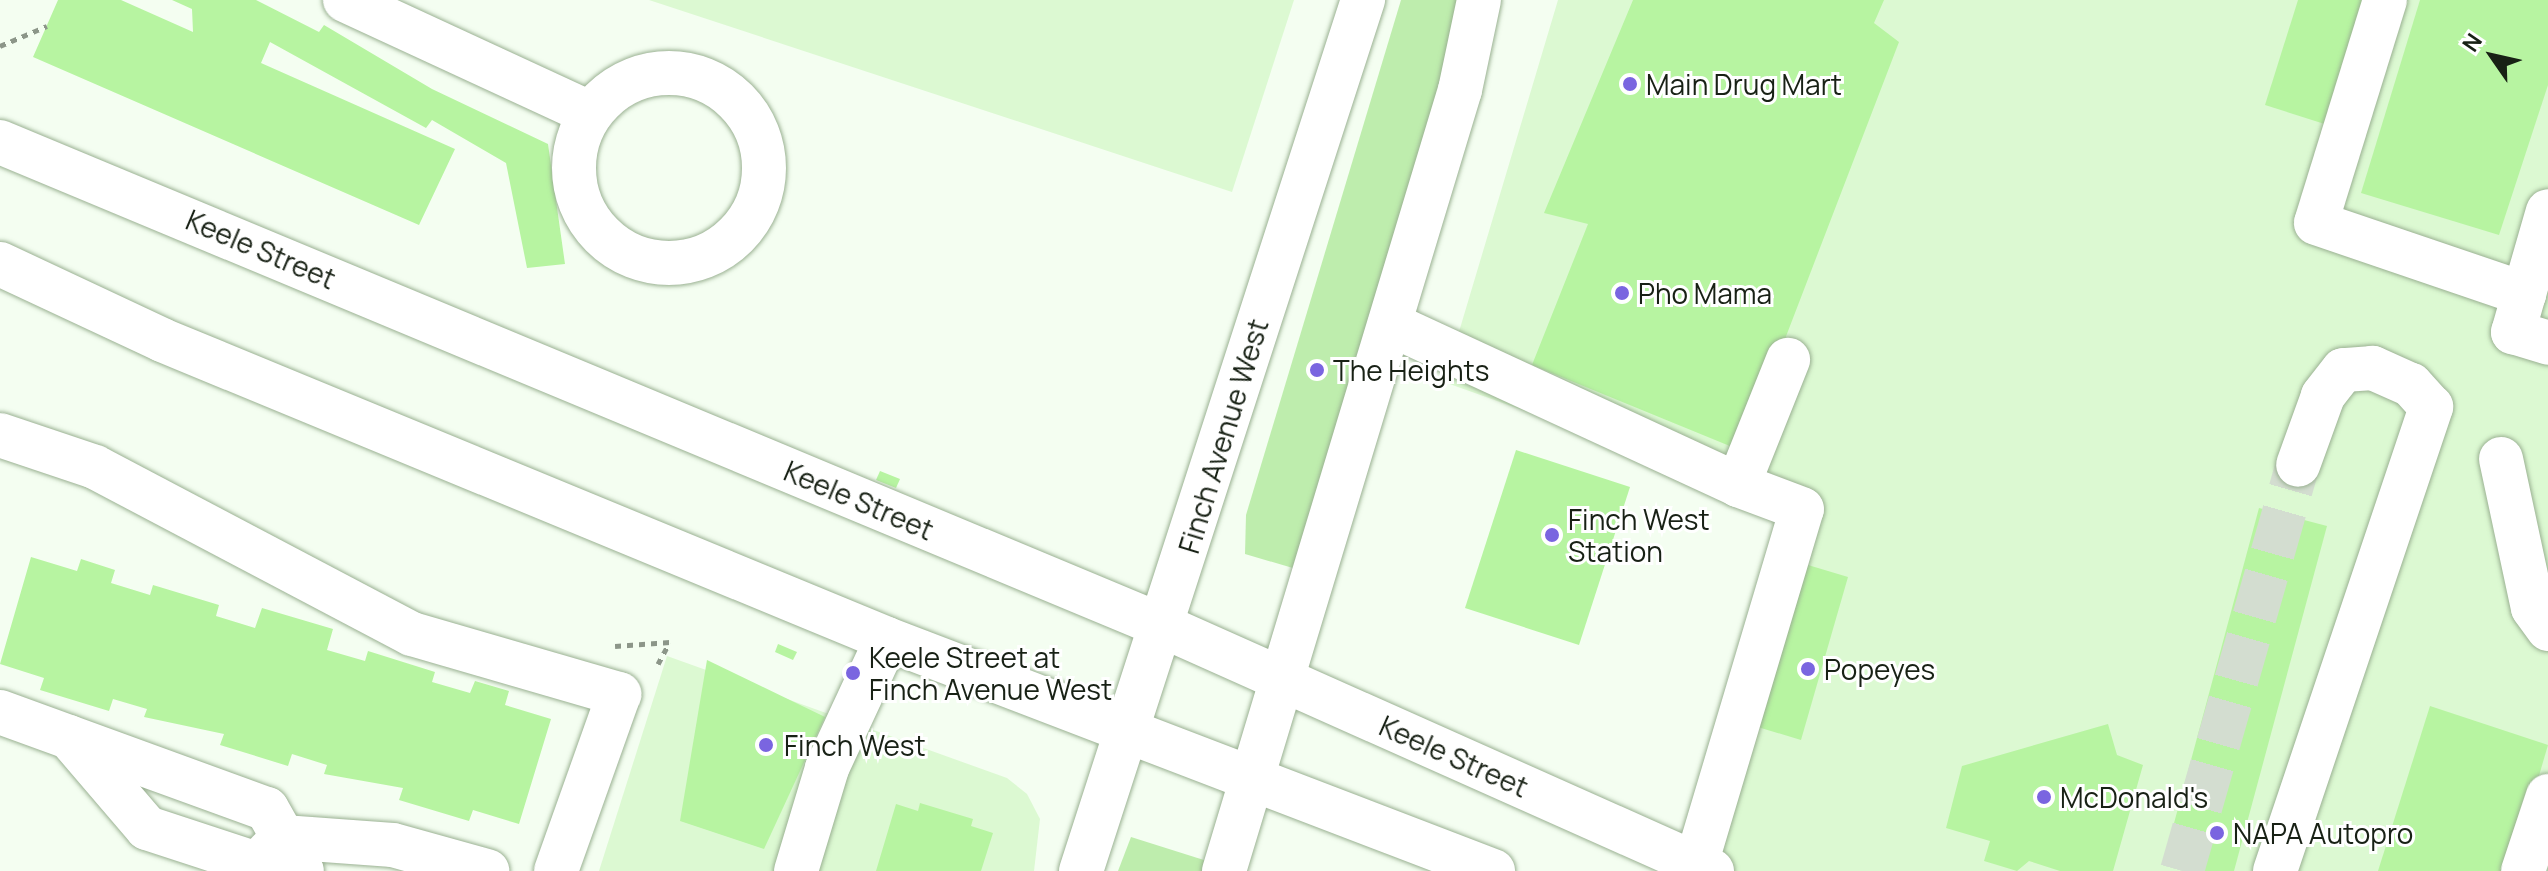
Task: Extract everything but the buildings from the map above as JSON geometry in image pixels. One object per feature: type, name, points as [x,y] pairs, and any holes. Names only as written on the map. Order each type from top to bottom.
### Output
[{"type":"main road","points":[[345,0],[585,111]]},
{"type":"main road","name":"Finch Avenue West","points":[[1081,871],[1124,731],[1165,627],[1363,0]]},
{"type":"main road","points":[[1224,871],[1460,90],[1479,0]]},
{"type":"main road","points":[[2385,0],[2316,223],[2524,294]]},
{"type":"main road","points":[[662,71],[696,76],[726,92],[749,118],[762,149],[763,184],[734,241],[708,259],[664,265],[637,261],[614,244],[592,223],[580,194],[574,161],[585,111],[629,78],[662,71]]},
{"type":"main road","name":"Keele Street","points":[[0,142],[1165,627],[1704,867]]},
{"type":"main road","points":[[2548,211],[2513,332],[2548,343]]},
{"type":"main road","points":[[0,264],[162,340],[887,639],[1251,781],[1493,871]]},
{"type":"main road","points":[[1390,324],[1738,485],[1802,509],[1704,867]]},
{"type":"main road","points":[[1738,485],[1788,360]]},
{"type":"main road","points":[[2275,871],[2400,509],[2431,407],[2411,385],[2373,368],[2343,370],[2298,465]]},
{"type":"main road","points":[[0,435],[95,467],[412,634],[619,694],[556,871]]},
{"type":"main road","points":[[2501,459],[2533,608],[2548,629]]},
{"type":"main road","points":[[796,871],[827,768],[887,639]]},
{"type":"main road","points":[[0,712],[267,809],[292,854]]},
{"type":"main road","points":[[69,737],[147,828],[257,864],[292,854],[393,845],[487,871]]},
{"type":"main road","points":[[2523,871],[2548,796]]},
{"type":"path","points":[[0,46],[47,26]]},
{"type":"path","points":[[610,646],[670,642],[658,664]]},
{"type":"shaded area","points":[[649,0],[1294,0],[1232,192]]},
{"type":"shaded area","points":[[1401,0],[1460,0],[1407,217],[1303,571],[1245,554],[1246,515]]},
{"type":"shaded area","points":[[1558,0],[2548,0],[2548,871],[1722,871],[1696,864],[1801,509],[1444,382]]},
{"type":"shaded area","points":[[667,656],[1007,778],[1027,794],[1040,819],[1034,871],[599,871]]},
{"type":"shaded area","points":[[1131,837],[1207,861],[1206,871],[1118,871]]},
{"type":"tunnel","points":[[2182,871],[2298,465]]},
{"type":"place","name":"Main Drug Mart","points":[[1630,84]]},
{"type":"place","name":"Pho Mama","points":[[1622,293]]},
{"type":"place","name":"The Heights","points":[[1317,370]]},
{"type":"place","name":"Finch West Station","points":[[1552,535]]},
{"type":"place","name":"Popeyes","points":[[1808,669]]},
{"type":"place","name":"Keele Street at Finch Avenue West","points":[[853,673]]},
{"type":"place","name":"Finch West","points":[[766,745]]},
{"type":"place","name":"McDonald's","points":[[2044,797]]},
{"type":"place","name":"NAPA Autopro","points":[[2217,833]]}]
